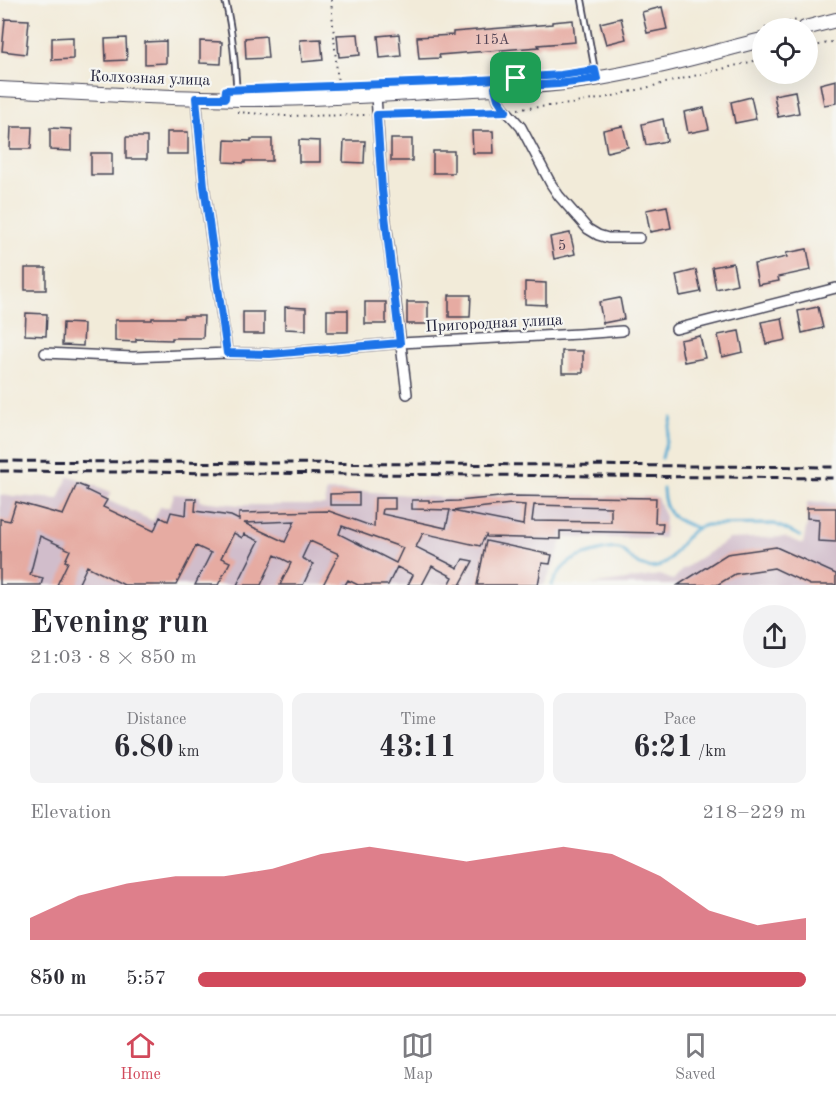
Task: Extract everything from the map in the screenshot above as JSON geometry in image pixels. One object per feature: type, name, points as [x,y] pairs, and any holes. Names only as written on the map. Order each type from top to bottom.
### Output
[{"type":"main road","points":[[818,25],[836,21]]},
{"type":"main road","name":"Колхозная улица","points":[[0,89],[196,98],[235,105],[558,84],[655,68],[752,43]]},
{"type":"street","points":[[495,88],[498,99],[521,127],[555,190],[588,229],[608,238],[639,238]]},
{"type":"street","points":[[376,95],[382,190],[407,394]]},
{"type":"street","points":[[196,98],[204,186],[227,353]]},
{"type":"street","points":[[676,329],[836,288]]},
{"type":"street","name":"Пригородная улица","points":[[45,354],[161,357],[227,353],[288,353],[400,343],[622,331]]},
{"type":"lane","points":[[225,0],[234,45],[235,105]]},
{"type":"lane","points":[[582,0],[597,79]]},
{"type":"path","points":[[331,0],[339,97]]},
{"type":"path","points":[[818,45],[836,41]]},
{"type":"path","points":[[235,105],[286,116],[506,111],[570,104],[752,61]]},
{"type":"shaded area","points":[[68,477],[111,492],[107,500],[153,521],[160,507],[170,507],[174,494],[200,496],[200,501],[241,505],[325,505],[326,491],[360,491],[458,499],[511,494],[657,497],[665,517],[664,538],[563,538],[544,585],[0,585],[0,495],[59,499]]},
{"type":"shaded area","points":[[807,502],[836,503],[836,585],[589,585],[660,575],[673,580],[682,570],[729,539],[785,537],[803,544],[807,524]]},
{"type":"building","points":[[662,7],[667,29],[647,33],[642,12]]},
{"type":"building","points":[[621,18],[626,39],[606,44],[600,23]]},
{"type":"building","points":[[5,19],[29,20],[26,54],[2,51]]},
{"type":"building","points":[[573,20],[575,42],[439,55],[440,58],[419,59],[417,37],[453,35],[453,32],[552,24],[552,22]]},
{"type":"building","points":[[358,34],[360,55],[339,57],[337,35]]},
{"type":"building","points":[[399,34],[401,56],[380,58],[378,36]]},
{"type":"building","points":[[266,36],[268,58],[246,59],[245,38]]},
{"type":"building","points":[[73,37],[73,59],[52,60],[52,38]]},
{"type":"building","points":[[126,38],[127,60],[106,61],[105,39]]},
{"type":"building","points":[[321,39],[323,60],[302,62],[300,40]]},
{"type":"building","points":[[166,41],[166,63],[145,64],[145,42]]},
{"type":"building","points":[[200,41],[222,42],[221,64],[200,63]]},
{"type":"building","points":[[836,80],[836,103],[824,105],[820,84]]},
{"type":"building","points":[[795,91],[799,113],[778,117],[774,95]]},
{"type":"building","points":[[751,97],[756,119],[735,123],[731,102]]},
{"type":"building","points":[[704,108],[709,129],[688,133],[684,112]]},
{"type":"building","points":[[663,119],[667,141],[646,145],[642,124]]},
{"type":"building","points":[[623,126],[628,147],[607,152],[603,130]]},
{"type":"building","points":[[11,127],[32,127],[31,149],[10,149]]},
{"type":"building","points":[[50,128],[71,129],[71,151],[50,150]]},
{"type":"building","points":[[472,131],[493,131],[494,153],[473,153]]},
{"type":"building","points":[[167,132],[188,132],[188,154],[167,154]]},
{"type":"building","points":[[126,137],[147,137],[147,159],[126,159]]},
{"type":"building","points":[[251,139],[272,139],[272,161],[224,162],[225,140],[251,141]]},
{"type":"building","points":[[391,139],[412,139],[412,161],[391,161]]},
{"type":"building","points":[[299,140],[320,141],[320,162],[299,162]]},
{"type":"building","points":[[344,141],[365,141],[364,163],[343,162]]},
{"type":"building","points":[[433,151],[454,151],[454,173],[433,173]]},
{"type":"building","points":[[91,153],[112,153],[112,175],[91,175]]},
{"type":"building","points":[[667,206],[671,228],[650,232],[646,210]]},
{"type":"building","points":[[570,233],[575,254],[554,259],[550,237]]},
{"type":"building","points":[[807,249],[811,270],[778,277],[779,281],[758,285],[754,264],[787,257],[786,253]]},
{"type":"building","points":[[733,263],[737,284],[716,289],[712,267]]},
{"type":"building","points":[[25,268],[46,268],[46,290],[25,290]]},
{"type":"building","points":[[696,270],[701,292],[680,296],[676,275]]},
{"type":"building","points":[[525,282],[546,283],[546,305],[525,304]]},
{"type":"building","points":[[449,295],[471,295],[470,317],[449,317]]},
{"type":"building","points":[[620,298],[624,319],[603,323],[599,302]]},
{"type":"building","points":[[365,302],[386,302],[386,324],[365,324]]},
{"type":"building","points":[[407,302],[428,302],[428,324],[407,324]]},
{"type":"building","points":[[285,307],[306,308],[306,330],[285,329]]},
{"type":"building","points":[[818,307],[823,328],[802,333],[798,311]]},
{"type":"building","points":[[327,310],[348,310],[348,332],[327,332]]},
{"type":"building","points":[[243,312],[264,312],[264,334],[243,334]]},
{"type":"building","points":[[26,313],[47,314],[46,336],[25,335]]},
{"type":"building","points":[[183,316],[204,316],[203,338],[115,341],[115,320],[152,320],[152,318],[183,318]]},
{"type":"building","points":[[782,318],[786,340],[766,344],[761,322]]},
{"type":"building","points":[[63,323],[84,324],[83,346],[62,345]]},
{"type":"building","points":[[739,331],[743,352],[722,357],[718,335]]},
{"type":"building","points":[[700,336],[705,358],[684,362],[680,340]]},
{"type":"building","points":[[562,351],[583,351],[583,373],[562,373]]},
{"type":"building","points":[[77,484],[107,500],[103,507],[154,531],[160,517],[168,521],[171,512],[186,515],[187,499],[196,499],[195,511],[231,516],[239,520],[239,513],[329,511],[374,527],[375,498],[395,498],[395,509],[383,509],[382,514],[446,528],[450,510],[412,509],[412,500],[458,501],[510,496],[656,498],[655,523],[663,523],[662,533],[560,531],[560,539],[487,537],[486,535],[480,546],[423,533],[416,547],[458,568],[463,559],[473,561],[460,585],[449,585],[453,577],[432,566],[422,585],[408,585],[413,575],[397,567],[388,585],[358,585],[348,580],[345,585],[323,585],[339,554],[310,541],[302,558],[313,564],[303,585],[280,585],[291,563],[275,555],[261,585],[237,585],[259,541],[244,534],[242,538],[234,533],[221,558],[230,562],[218,585],[195,585],[211,553],[196,546],[176,585],[124,585],[87,566],[78,585],[57,585],[68,562],[65,561],[70,550],[40,536],[30,575],[43,578],[41,585],[0,585],[0,519],[10,521],[16,502],[63,515]],"holes":[[[511,504],[525,505],[523,525],[452,511]],[[534,505],[611,507],[611,522],[532,521]],[[295,521],[285,542],[244,523]],[[342,526],[403,548],[396,563],[339,534]]]},
{"type":"building","points":[[359,493],[359,505],[330,505],[330,494]]},
{"type":"building","points":[[807,508],[836,508],[836,542],[818,541],[819,519],[807,518]]},
{"type":"building","points":[[486,541],[552,555],[550,564],[542,563],[538,585],[477,585]]},
{"type":"building","points":[[776,547],[836,574],[836,585],[810,585],[774,568],[735,574],[717,585],[678,585],[727,554]]},
{"type":"waterway","points":[[662,458],[672,418]]},
{"type":"waterway","points":[[663,489],[666,505],[672,516],[697,528]]},
{"type":"waterway","points":[[552,585],[561,570],[572,560],[608,549],[615,548],[624,551],[641,566],[657,567],[669,560],[691,532],[706,525],[775,524],[800,536]]},
{"type":"railway","points":[[0,461],[836,467]]},
{"type":"railway","points":[[0,471],[836,478]]},
{"type":"route","points":[[595,70],[597,79],[495,88],[498,99],[506,111],[377,115],[379,162],[400,343],[270,354],[227,353],[204,186],[196,98],[225,98],[226,90],[516,78],[595,70]]}]
